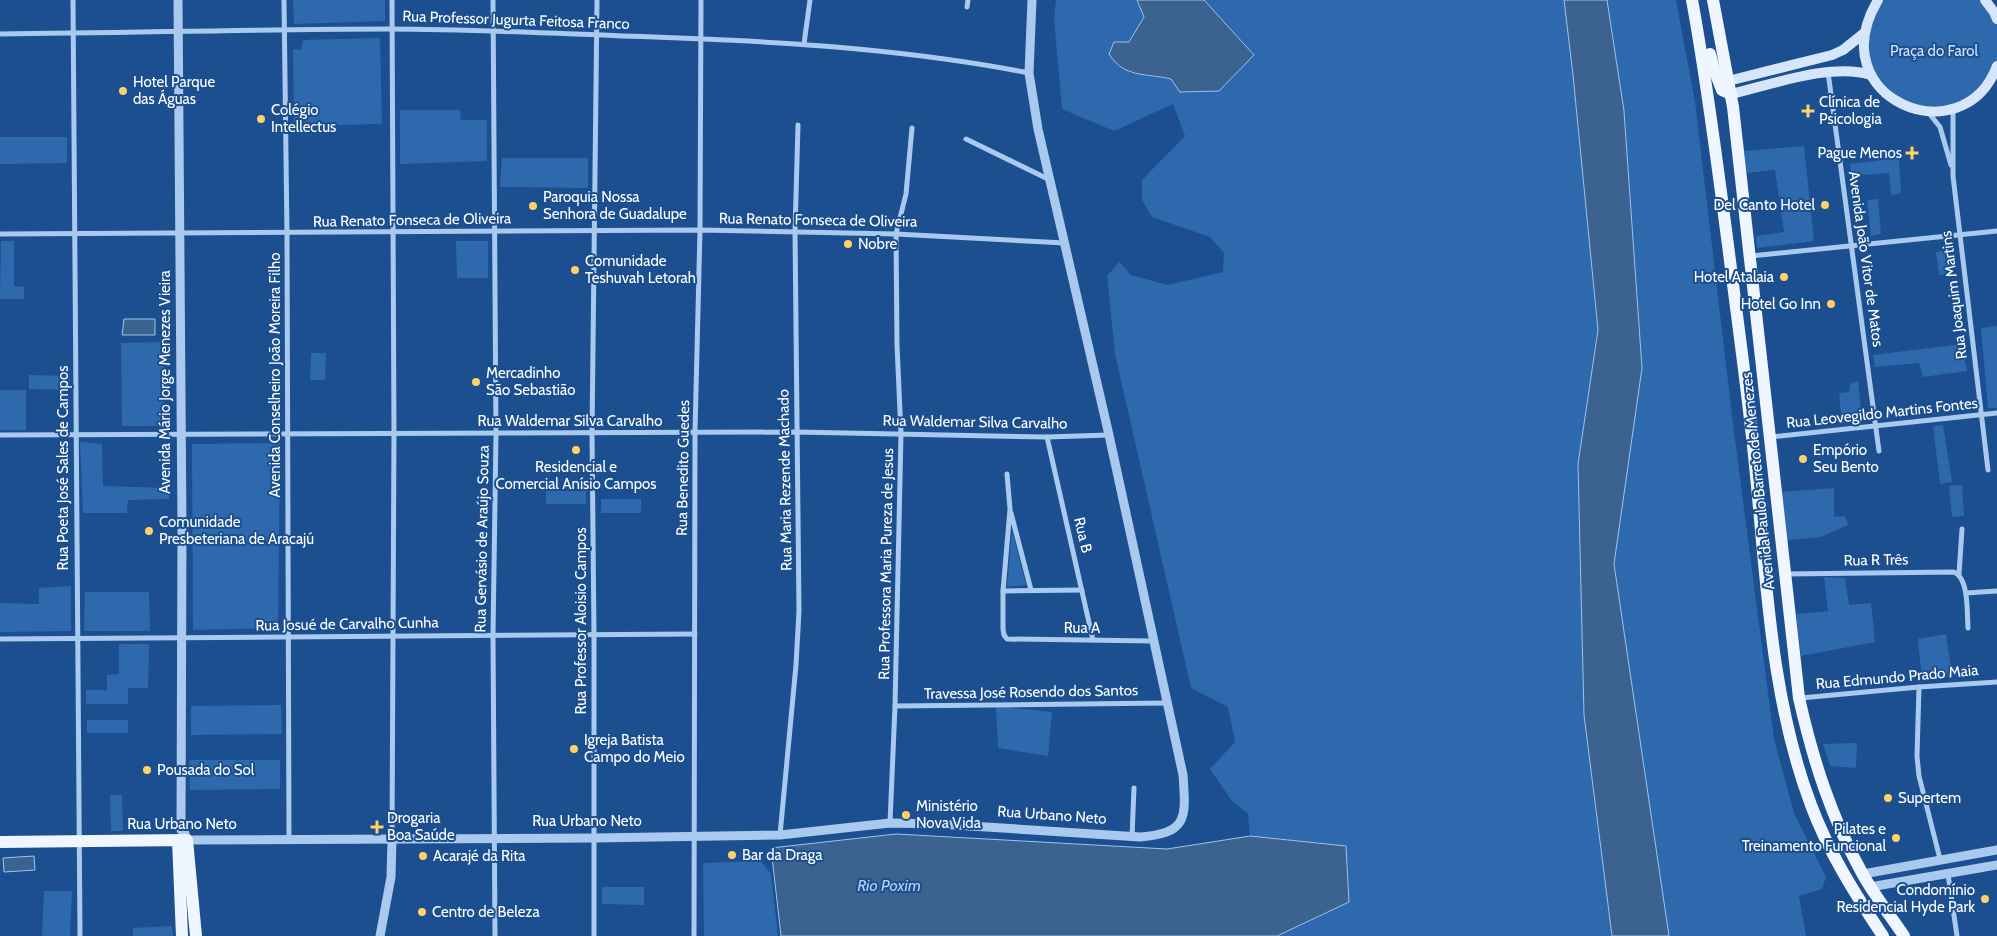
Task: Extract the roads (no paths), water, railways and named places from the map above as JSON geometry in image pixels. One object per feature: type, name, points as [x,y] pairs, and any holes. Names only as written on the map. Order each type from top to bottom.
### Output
[{"type":"main road","name":"Avenida Paulo Barreto de Menezes","points":[[1692,0],[1711,112],[1752,438],[1766,579],[1781,701],[1795,758],[1811,805],[1837,862],[1883,936]]},
{"type":"main road","points":[[1700,0],[1714,69],[1727,88]]},
{"type":"main road","name":"Avenida Paulo Barreto de Menezes","points":[[1714,0],[1750,256],[1799,698],[1810,746],[1824,791],[1843,835],[1870,887],[1904,936]]},
{"type":"main road","points":[[1878,0],[1868,16],[1863,34],[1864,55],[1871,75],[1883,91],[1900,104],[1928,111],[1953,108],[1969,101],[1982,90],[1997,66]]},
{"type":"main road","points":[[1985,0],[1996,14]]},
{"type":"main road","points":[[1711,112],[1727,88],[1832,55],[1843,50],[1863,34]]},
{"type":"main road","points":[[1727,88],[1828,71],[1851,70],[1871,75]]},
{"type":"main road","name":"Rua Urbano Neto","points":[[0,842],[183,840]]},
{"type":"main road","name":"Avenida Mário Jorge Menezes Vieira","points":[[182,936],[183,840]]},
{"type":"main road","name":"Avenida Mário Jorge Menezes Vieira","points":[[183,840],[196,936]]},
{"type":"street","name":"Rua Poeta José Sales de Campos","points":[[73,0],[80,936]]},
{"type":"street","name":"Avenida Mário Jorge Menezes Vieira","points":[[178,0],[183,840]]},
{"type":"street","name":"Avenida Conselheiro João Moreira Filho","points":[[284,0],[287,234],[289,841]]},
{"type":"street","points":[[380,936],[391,877],[392,839],[394,432],[392,0]]},
{"type":"street","name":"Rua Gervásio de Araújo Souza","points":[[493,0],[493,231],[496,434],[494,635],[495,936]]},
{"type":"street","name":"Rua Professor Aloisio Campos","points":[[594,936],[592,434],[597,0]]},
{"type":"street","name":"Rua Benedito Guedes","points":[[694,936],[695,432],[700,230],[701,0]]},
{"type":"street","points":[[804,44],[810,0]]},
{"type":"street","points":[[967,7],[968,0]]},
{"type":"street","points":[[1032,0],[1029,73],[1038,129],[1109,435],[1166,703]]},
{"type":"street","name":"Rua Professor Jugurta Feitosa Franco","points":[[0,34],[391,29],[700,38],[804,44],[996,66],[1029,73]]},
{"type":"street","name":"Avenida João Vitor de Matos","points":[[1828,71],[1879,451]]},
{"type":"street","name":"Rua Joaquim Martins","points":[[1953,108],[1953,176],[1988,470]]},
{"type":"street","name":"Rua Joaquim Martins","points":[[1928,111],[1940,127],[1953,176]]},
{"type":"street","name":"Rua Maria Rezende Machado","points":[[780,835],[800,611],[795,231],[798,125]]},
{"type":"street","name":"Rua Professora Maria Pureza de Jesus","points":[[890,823],[895,706],[901,434],[897,345],[896,234],[906,194],[912,128]]},
{"type":"street","points":[[966,139],[1050,180]]},
{"type":"street","name":"Rua Renato Fonseca de Oliveira","points":[[0,234],[287,234],[700,230],[896,234],[1065,243]]},
{"type":"street","points":[[1750,256],[1997,231]]},
{"type":"street","name":"Rua Leovegildo Martins Fontes","points":[[1769,438],[1997,413]]},
{"type":"street","name":"Rua Waldemar Silva Carvalho","points":[[0,435],[394,432],[496,434],[797,432],[1047,437],[1109,435]]},
{"type":"street","name":"Rua B","points":[[1047,437],[1093,640]]},
{"type":"street","points":[[1006,474],[1010,509],[1031,590]]},
{"type":"street","points":[[1010,509],[1003,591],[1082,590]]},
{"type":"street","points":[[1962,529],[1959,574],[1964,582],[1966,593],[1968,628]]},
{"type":"street","name":"Rua R Três","points":[[1784,574],[1954,572],[1959,574]]},
{"type":"street","name":"Rua A","points":[[1003,591],[1004,634],[1007,639],[1152,641]]},
{"type":"street","points":[[1966,593],[1997,591]]},
{"type":"street","name":"Rua Josué de Carvalho Cunha","points":[[0,639],[695,634]]},
{"type":"street","name":"Rua Edmundo Prado Maia","points":[[1799,698],[1997,682]]},
{"type":"street","points":[[1919,687],[1917,756],[1919,776],[1940,859]]},
{"type":"street","name":"Rua Urbano Neto","points":[[183,840],[289,841],[780,835],[890,823],[939,824],[1132,837],[1161,836],[1172,831],[1182,818],[1185,800],[1183,776],[1166,703]]},
{"type":"street","name":"Travessa José Rosendo dos Santos","points":[[895,706],[1166,703]]},
{"type":"street","points":[[1132,837],[1134,788]]},
{"type":"street","points":[[1863,874],[1997,850]]},
{"type":"street","points":[[1870,887],[1997,865]]},
{"type":"street","points":[[1900,867],[1906,881]]},
{"type":"street","points":[[1948,874],[1957,936]]},
{"type":"water","points":[[1137,0],[1204,0],[1254,55],[1219,91],[1180,92],[1171,79],[1128,71],[1115,62],[1109,54],[1114,42],[1129,42],[1144,17]]},
{"type":"water","points":[[1564,0],[1607,0],[1624,111],[1642,368],[1614,564],[1669,936],[1612,936],[1584,715],[1578,464],[1598,330]]},
{"type":"water","points":[[124,319],[155,319],[155,335],[122,335]]},
{"type":"water","name":"Rio Poxim","points":[[896,834],[1167,849],[1250,836],[1346,846],[1349,902],[1277,936],[781,936],[771,848]]},
{"type":"water","points":[[34,856],[35,870],[4,872],[3,858]]},
{"type":"place","name":"Hotel Parque das Águas","points":[[123,91]]},
{"type":"place","name":"Clínica de Psicologia","points":[[1808,111]]},
{"type":"place","name":"Colégio Intellectus","points":[[261,119]]},
{"type":"place","name":"Pague Menos","points":[[1912,153]]},
{"type":"place","name":"Del Canto Hotel","points":[[1825,205]]},
{"type":"place","name":"Paroquia Nossa Senhora de Guadalupe","points":[[533,206]]},
{"type":"place","name":"Nobre","points":[[848,244]]},
{"type":"place","name":"Comunidade Teshuvah Letorah","points":[[575,270]]},
{"type":"place","name":"Hotel Atalaia","points":[[1784,277]]},
{"type":"place","name":"Hotel Go Inn","points":[[1831,304]]},
{"type":"place","name":"Mercadinho São Sebastião","points":[[476,382]]},
{"type":"place","name":"Residencial e Comercial Anísio Campos","points":[[576,450]]},
{"type":"place","name":"Empório Seu Bento","points":[[1803,459]]},
{"type":"place","name":"Comunidade Presbeteriana de Aracajú","points":[[149,531]]},
{"type":"place","name":"Igreja Batista Campo do Meio","points":[[574,749]]},
{"type":"place","name":"Pousada do Sol","points":[[147,770]]},
{"type":"place","name":"Supertem","points":[[1888,798]]},
{"type":"place","name":"Ministério Nova Vida","points":[[906,815]]},
{"type":"place","name":"Drogaria Boa Saúde","points":[[377,827]]},
{"type":"place","name":"Pilates e Treinamento Funcional","points":[[1896,838]]},
{"type":"place","name":"Bar da Draga","points":[[732,855]]},
{"type":"place","name":"Acarajé da Rita","points":[[423,856]]},
{"type":"place","name":"Condomínio Residencial Hyde Park","points":[[1985,899]]},
{"type":"place","name":"Centro de Beleza","points":[[422,912]]},
{"type":"park label","name":"Praça do Farol","points":[[1934,51]]}]
